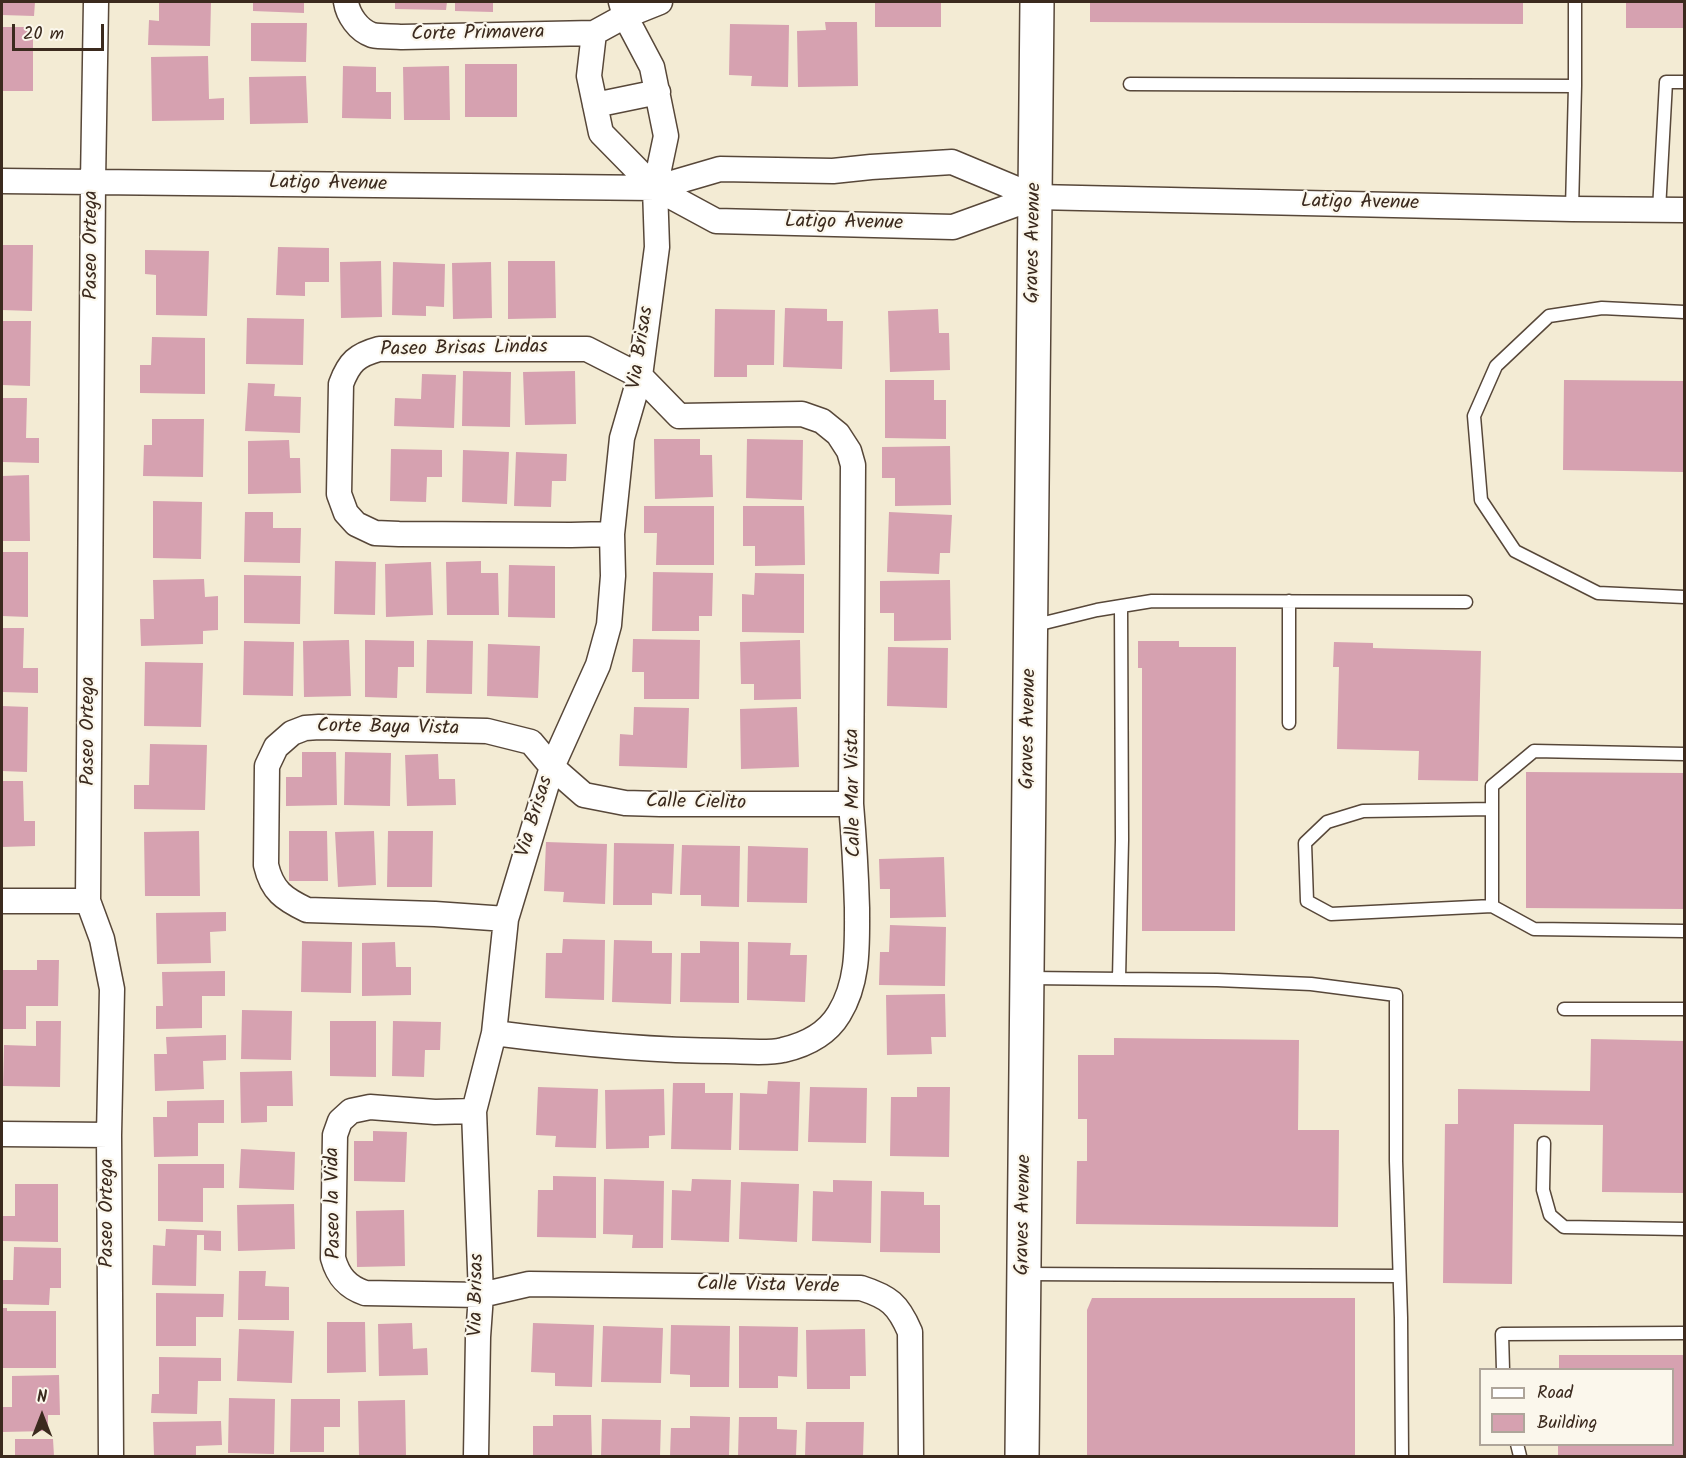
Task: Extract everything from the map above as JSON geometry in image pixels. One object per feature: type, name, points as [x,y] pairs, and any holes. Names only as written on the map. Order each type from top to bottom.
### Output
[{"type":"street","name":"Paseo Ortega","points":[[96,2],[88,901],[102,939],[112,989],[109,1136],[111,1456]]},
{"type":"street","name":"Corte Primavera","points":[[346,2],[348,11],[360,28],[373,35],[402,37],[594,33],[623,9],[660,2]]},
{"type":"street","name":"Graves Avenue","points":[[1022,1456],[1037,2]]},
{"type":"street","name":"Via Brisas","points":[[476,1456],[478,1337],[482,1294],[474,1111],[494,1033],[506,919],[552,766],[598,665],[609,625],[613,576],[612,534],[622,438],[640,376],[657,247],[655,188],[666,136],[652,67],[623,9]]},
{"type":"street","points":[[594,33],[589,76],[601,133],[655,188]]},
{"type":"street","points":[[595,105],[658,92]]},
{"type":"street","name":"Latigo Avenue","points":[[2,181],[655,188],[720,170],[833,171],[952,162],[1036,197]]},
{"type":"street","name":"Latigo Avenue","points":[[655,188],[716,221],[953,227],[1036,197],[1684,210]]},
{"type":"street","name":"Paseo Brisas Lindas","points":[[612,534],[399,534],[375,533],[356,524],[346,513],[339,494],[341,384],[346,370],[354,360],[366,352],[379,349],[587,349],[640,376]]},
{"type":"street","name":"Calle Mar Vista","points":[[494,1033],[625,1048],[677,1051],[781,1051],[807,1042],[825,1031],[839,1015],[849,992],[857,958],[856,860],[851,804],[853,465],[849,452],[838,434],[830,427],[822,421],[802,414],[680,416],[640,376]]},
{"type":"street","name":"Corte Baya Vista","points":[[506,919],[307,910],[288,901],[278,892],[268,874],[266,865],[267,766],[276,747],[291,733],[305,728],[318,727],[487,731],[531,742],[552,766]]},
{"type":"street","name":"Calle Cielito","points":[[552,766],[584,795],[625,803],[851,804]]},
{"type":"street","points":[[2,901],[88,901]]},
{"type":"street","name":"Paseo la Vida","points":[[474,1111],[435,1112],[370,1107],[351,1111],[340,1121],[334,1135],[333,1258],[345,1282],[365,1293],[482,1294]]},
{"type":"street","points":[[2,1134],[109,1136]]},
{"type":"street","name":"Calle Vista Verde","points":[[482,1294],[529,1284],[541,1284],[861,1288],[881,1294],[897,1308],[910,1332],[911,1456]]},
{"type":"lane","points":[[1572,209],[1575,2]]},
{"type":"lane","points":[[1659,210],[1666,82],[1684,82]]},
{"type":"lane","points":[[1130,84],[1575,86]]},
{"type":"lane","points":[[1684,312],[1602,308],[1549,316],[1496,366],[1474,416],[1481,500],[1515,551],[1598,593],[1684,597]]},
{"type":"lane","points":[[1031,626],[1097,610],[1152,601],[1466,602]]},
{"type":"lane","points":[[1289,601],[1289,723]]},
{"type":"lane","points":[[1119,979],[1122,840],[1121,606]]},
{"type":"lane","points":[[1492,906],[1492,786],[1534,751],[1684,754]]},
{"type":"lane","points":[[1492,809],[1363,811],[1327,822],[1305,843],[1307,901],[1331,914],[1492,906],[1534,929],[1684,931]]},
{"type":"lane","points":[[1027,978],[1217,980],[1311,984],[1396,995],[1396,1161],[1402,1456]]},
{"type":"lane","points":[[1564,1010],[1684,1009]]},
{"type":"lane","points":[[1544,1143],[1543,1190],[1550,1215],[1564,1227],[1684,1229]]},
{"type":"lane","points":[[1024,1274],[1399,1276]]},
{"type":"lane","points":[[1503,1368],[1502,1334],[1684,1333]]},
{"type":"building","points":[[2,2],[35,2],[34,16],[2,15]]},
{"type":"building","points":[[159,2],[211,2],[210,46],[148,45],[149,20],[159,21]]},
{"type":"building","points":[[253,2],[304,2],[304,13],[253,11]]},
{"type":"building","points":[[395,2],[447,2],[446,10],[395,9]]},
{"type":"building","points":[[455,2],[493,2],[493,12],[455,11]]},
{"type":"building","points":[[875,2],[941,2],[941,27],[875,27]]},
{"type":"building","points":[[1090,2],[1523,2],[1523,24],[1090,22]]},
{"type":"building","points":[[1626,2],[1684,2],[1684,28],[1626,28]]},
{"type":"building","points":[[825,22],[857,22],[858,86],[798,87],[797,31],[826,30]]},
{"type":"building","points":[[251,23],[307,23],[306,62],[251,61]]},
{"type":"building","points":[[730,24],[789,25],[788,87],[751,86],[752,76],[729,75]]},
{"type":"building","points":[[2,27],[33,27],[33,91],[2,91]]},
{"type":"building","points":[[208,56],[209,99],[224,98],[224,120],[152,121],[151,57]]},
{"type":"building","points":[[465,64],[517,64],[517,117],[465,117]]},
{"type":"building","points":[[343,66],[376,67],[376,92],[391,92],[391,119],[342,118]]},
{"type":"building","points":[[449,66],[450,120],[404,120],[403,67]]},
{"type":"building","points":[[306,76],[308,123],[250,124],[249,77]]},
{"type":"building","points":[[2,245],[33,245],[32,311],[2,310]]},
{"type":"building","points":[[278,247],[329,248],[329,282],[305,282],[305,296],[276,295]]},
{"type":"building","points":[[145,250],[209,251],[207,316],[156,315],[156,275],[145,274]]},
{"type":"building","points":[[381,261],[382,317],[341,318],[340,262]]},
{"type":"building","points":[[508,261],[555,261],[556,318],[508,319]]},
{"type":"building","points":[[393,262],[445,264],[444,307],[426,306],[426,316],[392,315]]},
{"type":"building","points":[[491,262],[492,318],[453,319],[452,263]]},
{"type":"building","points":[[785,308],[827,309],[827,321],[843,321],[842,369],[783,367]]},
{"type":"building","points":[[715,309],[775,310],[774,365],[747,365],[747,377],[714,377]]},
{"type":"building","points":[[938,309],[939,333],[949,333],[950,370],[890,372],[888,311]]},
{"type":"building","points":[[247,318],[304,319],[303,365],[246,364]]},
{"type":"building","points":[[2,321],[31,321],[30,386],[2,385]]},
{"type":"building","points":[[152,337],[205,338],[205,394],[140,393],[140,365],[151,365]]},
{"type":"building","points":[[463,371],[511,372],[510,427],[462,426]]},
{"type":"building","points":[[575,371],[576,424],[525,425],[523,372]]},
{"type":"building","points":[[422,374],[456,375],[454,428],[394,426],[395,398],[421,399]]},
{"type":"building","points":[[885,380],[934,380],[934,400],[946,400],[946,439],[885,438]]},
{"type":"building","points":[[1564,380],[1684,381],[1684,472],[1563,470]]},
{"type":"building","points":[[248,383],[275,384],[274,396],[301,397],[300,433],[245,431]]},
{"type":"building","points":[[2,398],[27,398],[26,438],[39,438],[39,463],[2,462]]},
{"type":"building","points":[[152,419],[204,419],[203,477],[143,476],[144,445],[152,445]]},
{"type":"building","points":[[654,439],[700,439],[700,455],[712,455],[713,497],[655,499]]},
{"type":"building","points":[[747,439],[803,440],[802,500],[746,498]]},
{"type":"building","points":[[289,440],[290,458],[300,458],[301,493],[248,494],[248,441]]},
{"type":"building","points":[[950,446],[951,505],[895,506],[895,478],[882,478],[882,447]]},
{"type":"building","points":[[391,449],[442,450],[442,477],[427,477],[426,502],[390,501]]},
{"type":"building","points":[[463,450],[509,452],[507,504],[462,502]]},
{"type":"building","points":[[516,452],[567,454],[566,481],[552,481],[551,507],[514,506]]},
{"type":"building","points":[[29,475],[30,541],[2,541],[2,476]]},
{"type":"building","points":[[153,501],[202,502],[201,559],[153,558]]},
{"type":"building","points":[[644,506],[714,506],[714,565],[656,565],[657,533],[644,533]]},
{"type":"building","points":[[743,506],[804,506],[805,565],[755,566],[755,546],[743,546]]},
{"type":"building","points":[[245,512],[273,512],[273,528],[301,528],[300,563],[244,562]]},
{"type":"building","points":[[889,512],[952,515],[950,553],[940,553],[939,574],[887,572]]},
{"type":"building","points":[[2,552],[28,552],[28,617],[2,616]]},
{"type":"building","points":[[335,561],[376,562],[375,615],[334,614]]},
{"type":"building","points":[[481,561],[481,573],[498,573],[499,615],[447,615],[446,562]]},
{"type":"building","points":[[431,562],[433,615],[386,617],[385,564]]},
{"type":"building","points":[[509,565],[555,566],[555,618],[508,617]]},
{"type":"building","points":[[653,572],[713,573],[712,616],[699,616],[699,631],[652,631]]},
{"type":"building","points":[[755,573],[804,574],[804,633],[742,632],[742,594],[754,595]]},
{"type":"building","points":[[244,575],[301,576],[300,624],[244,623]]},
{"type":"building","points":[[204,579],[205,597],[218,596],[218,630],[203,631],[203,644],[141,646],[140,619],[154,619],[153,580]]},
{"type":"building","points":[[950,580],[951,640],[894,641],[894,613],[880,613],[880,581]]},
{"type":"building","points":[[2,628],[24,628],[23,668],[38,668],[38,693],[2,692]]},
{"type":"building","points":[[633,639],[700,640],[699,699],[644,699],[644,672],[632,672]]},
{"type":"building","points":[[349,640],[351,696],[304,697],[303,641]]},
{"type":"building","points":[[365,640],[414,641],[414,667],[398,667],[397,698],[365,697]]},
{"type":"building","points":[[427,640],[473,641],[472,694],[426,693]]},
{"type":"building","points":[[800,640],[801,699],[754,700],[754,684],[741,684],[740,642]]},
{"type":"building","points":[[244,641],[294,642],[293,696],[243,695]]},
{"type":"building","points":[[1138,641],[1179,641],[1179,647],[1236,647],[1235,931],[1142,931],[1142,668],[1138,668]]},
{"type":"building","points":[[1334,642],[1373,643],[1373,648],[1481,651],[1478,781],[1418,780],[1419,751],[1337,749],[1339,667],[1333,667]]},
{"type":"building","points":[[488,644],[540,646],[538,698],[487,696]]},
{"type":"building","points":[[888,647],[948,648],[947,708],[887,706]]},
{"type":"building","points":[[145,662],[203,663],[201,727],[144,726]]},
{"type":"building","points":[[2,706],[28,707],[27,772],[2,771]]},
{"type":"building","points":[[634,707],[689,708],[687,768],[619,766],[620,734],[633,735]]},
{"type":"building","points":[[797,707],[799,767],[741,769],[740,709]]},
{"type":"building","points":[[150,744],[207,745],[205,810],[134,809],[134,785],[149,785]]},
{"type":"building","points":[[302,752],[336,752],[337,805],[286,806],[286,777],[302,777]]},
{"type":"building","points":[[345,752],[391,753],[390,806],[344,805]]},
{"type":"building","points":[[438,754],[439,779],[455,779],[456,805],[407,806],[405,755]]},
{"type":"building","points":[[1526,772],[1684,773],[1684,909],[1526,908]]},
{"type":"building","points":[[2,781],[23,781],[24,821],[35,821],[35,846],[2,847]]},
{"type":"building","points":[[199,831],[200,896],[145,896],[144,832]]},
{"type":"building","points":[[289,831],[327,831],[328,881],[289,881]]},
{"type":"building","points":[[374,831],[376,885],[338,887],[335,832]]},
{"type":"building","points":[[388,831],[433,831],[432,887],[387,887]]},
{"type":"building","points":[[546,842],[607,844],[605,904],[563,902],[564,892],[544,891]]},
{"type":"building","points":[[614,843],[674,844],[672,894],[652,893],[652,905],[613,905]]},
{"type":"building","points":[[682,845],[740,846],[739,907],[701,906],[701,895],[680,895]]},
{"type":"building","points":[[748,846],[808,848],[807,903],[747,902]]},
{"type":"building","points":[[944,857],[946,917],[890,918],[890,889],[880,889],[879,859]]},
{"type":"building","points":[[226,912],[226,931],[210,932],[211,963],[157,964],[156,913]]},
{"type":"building","points":[[890,925],[946,927],[945,986],[879,985],[880,952],[889,952]]},
{"type":"building","points":[[563,939],[605,940],[604,1000],[545,998],[546,953],[562,953]]},
{"type":"building","points":[[614,940],[652,941],[652,953],[672,953],[671,1004],[612,1002]]},
{"type":"building","points":[[302,941],[352,942],[351,993],[301,992]]},
{"type":"building","points":[[700,941],[739,942],[739,1003],[680,1002],[681,953],[700,953]]},
{"type":"building","points":[[395,942],[396,967],[411,967],[411,995],[362,996],[362,943]]},
{"type":"building","points":[[748,942],[791,943],[790,955],[807,955],[805,1002],[747,1000]]},
{"type":"building","points":[[37,960],[59,960],[58,1006],[26,1006],[26,1029],[2,1029],[2,970],[37,970]]},
{"type":"building","points":[[225,971],[225,996],[202,996],[202,1028],[156,1029],[156,1006],[163,1006],[162,972]]},
{"type":"building","points":[[945,994],[946,1037],[931,1037],[932,1054],[887,1055],[886,995]]},
{"type":"building","points":[[242,1010],[292,1011],[291,1060],[241,1059]]},
{"type":"building","points":[[36,1021],[61,1021],[60,1087],[3,1086],[4,1045],[36,1046]]},
{"type":"building","points":[[330,1021],[376,1021],[376,1077],[330,1076]]},
{"type":"building","points":[[393,1021],[441,1022],[440,1050],[425,1050],[424,1077],[392,1076]]},
{"type":"building","points":[[226,1035],[226,1060],[203,1061],[204,1089],[155,1091],[154,1054],[167,1054],[166,1037]]},
{"type":"building","points":[[1114,1038],[1299,1040],[1298,1130],[1339,1130],[1338,1227],[1076,1224],[1077,1161],[1087,1161],[1087,1119],[1078,1119],[1078,1055],[1114,1055]]},
{"type":"building","points":[[1591,1039],[1684,1041],[1684,1193],[1602,1192],[1603,1125],[1514,1124],[1512,1284],[1443,1283],[1445,1124],[1458,1124],[1458,1089],[1590,1091]]},
{"type":"building","points":[[292,1071],[293,1106],[267,1106],[267,1122],[241,1123],[240,1072]]},
{"type":"building","points":[[768,1081],[800,1082],[798,1151],[739,1150],[740,1093],[767,1094]]},
{"type":"building","points":[[673,1083],[705,1083],[705,1093],[733,1093],[731,1150],[671,1149]]},
{"type":"building","points":[[538,1087],[598,1089],[596,1148],[555,1147],[556,1136],[536,1135]]},
{"type":"building","points":[[810,1087],[867,1088],[866,1143],[808,1142]]},
{"type":"building","points":[[917,1087],[950,1087],[949,1157],[890,1156],[891,1097],[917,1097]]},
{"type":"building","points":[[664,1089],[665,1135],[649,1136],[649,1148],[606,1149],[605,1090]]},
{"type":"building","points":[[224,1100],[224,1123],[198,1123],[198,1156],[154,1157],[153,1117],[167,1117],[167,1101]]},
{"type":"building","points":[[373,1131],[407,1132],[405,1182],[354,1181],[354,1141],[373,1141]]},
{"type":"building","points":[[241,1149],[295,1152],[294,1190],[239,1188]]},
{"type":"building","points":[[158,1164],[224,1164],[224,1188],[203,1188],[203,1222],[158,1221]]},
{"type":"building","points":[[553,1176],[596,1177],[596,1238],[537,1237],[538,1190],[553,1190]]},
{"type":"building","points":[[604,1179],[664,1181],[663,1248],[632,1248],[633,1235],[603,1234]]},
{"type":"building","points":[[692,1179],[731,1180],[729,1242],[671,1240],[672,1190],[691,1191]]},
{"type":"building","points":[[833,1180],[872,1181],[871,1243],[812,1241],[813,1191],[833,1192]]},
{"type":"building","points":[[741,1182],[799,1184],[797,1242],[739,1239]]},
{"type":"building","points":[[15,1184],[58,1184],[58,1242],[2,1241],[2,1216],[15,1216]]},
{"type":"building","points":[[881,1191],[924,1192],[924,1205],[940,1205],[940,1253],[880,1252]]},
{"type":"building","points":[[294,1204],[295,1249],[238,1251],[237,1205]]},
{"type":"building","points":[[404,1210],[405,1266],[357,1267],[356,1211]]},
{"type":"building","points":[[166,1229],[221,1231],[221,1251],[204,1250],[204,1235],[197,1235],[196,1286],[152,1285],[153,1245],[165,1246]]},
{"type":"building","points":[[14,1247],[61,1248],[61,1288],[50,1288],[49,1305],[2,1304],[2,1280],[13,1280]]},
{"type":"building","points":[[239,1271],[266,1271],[265,1286],[289,1287],[289,1320],[238,1320]]},
{"type":"building","points":[[156,1293],[224,1294],[223,1317],[196,1317],[196,1346],[156,1346]]},
{"type":"building","points":[[1092,1298],[1355,1298],[1355,1456],[1087,1456],[1087,1310]]},
{"type":"building","points":[[2,1308],[7,1308],[7,1311],[56,1311],[56,1368],[2,1368]]},
{"type":"building","points":[[327,1322],[365,1322],[366,1372],[327,1373]]},
{"type":"building","points":[[412,1323],[413,1349],[427,1348],[428,1375],[379,1376],[378,1324]]},
{"type":"building","points":[[533,1323],[594,1325],[592,1387],[555,1386],[555,1373],[531,1372]]},
{"type":"building","points":[[671,1325],[730,1326],[729,1387],[690,1387],[690,1375],[670,1374]]},
{"type":"building","points":[[603,1326],[663,1328],[661,1383],[601,1382]]},
{"type":"building","points":[[739,1326],[798,1327],[797,1377],[778,1376],[778,1388],[739,1388]]},
{"type":"building","points":[[239,1329],[294,1331],[292,1383],[237,1381]]},
{"type":"building","points":[[865,1329],[866,1376],[850,1376],[850,1389],[807,1389],[806,1330]]},
{"type":"building","points":[[1559,1355],[1684,1355],[1684,1456],[1558,1456],[1558,1446],[1674,1446],[1674,1368],[1559,1368]]},
{"type":"building","points":[[159,1357],[221,1358],[221,1381],[198,1381],[197,1414],[151,1413],[152,1394],[159,1394]]},
{"type":"building","points":[[59,1375],[60,1415],[48,1415],[48,1431],[2,1432],[2,1407],[12,1407],[12,1376]]},
{"type":"building","points":[[229,1398],[275,1399],[274,1454],[228,1453]]},
{"type":"building","points":[[291,1399],[340,1399],[340,1427],[324,1427],[324,1452],[290,1452]]},
{"type":"building","points":[[405,1400],[406,1456],[359,1456],[358,1401]]},
{"type":"building","points":[[553,1415],[591,1415],[592,1456],[533,1456],[533,1426],[553,1426]]},
{"type":"building","points":[[690,1416],[730,1417],[729,1456],[670,1456],[671,1428],[690,1428]]},
{"type":"building","points":[[739,1417],[777,1417],[777,1429],[797,1430],[796,1456],[738,1456]]},
{"type":"building","points":[[602,1419],[661,1420],[660,1456],[601,1456]]},
{"type":"building","points":[[221,1421],[222,1445],[196,1446],[196,1456],[154,1456],[153,1422]]},
{"type":"building","points":[[806,1422],[864,1422],[863,1456],[805,1456]]},
{"type":"building","points":[[15,1439],[53,1439],[54,1456],[15,1456]]}]
